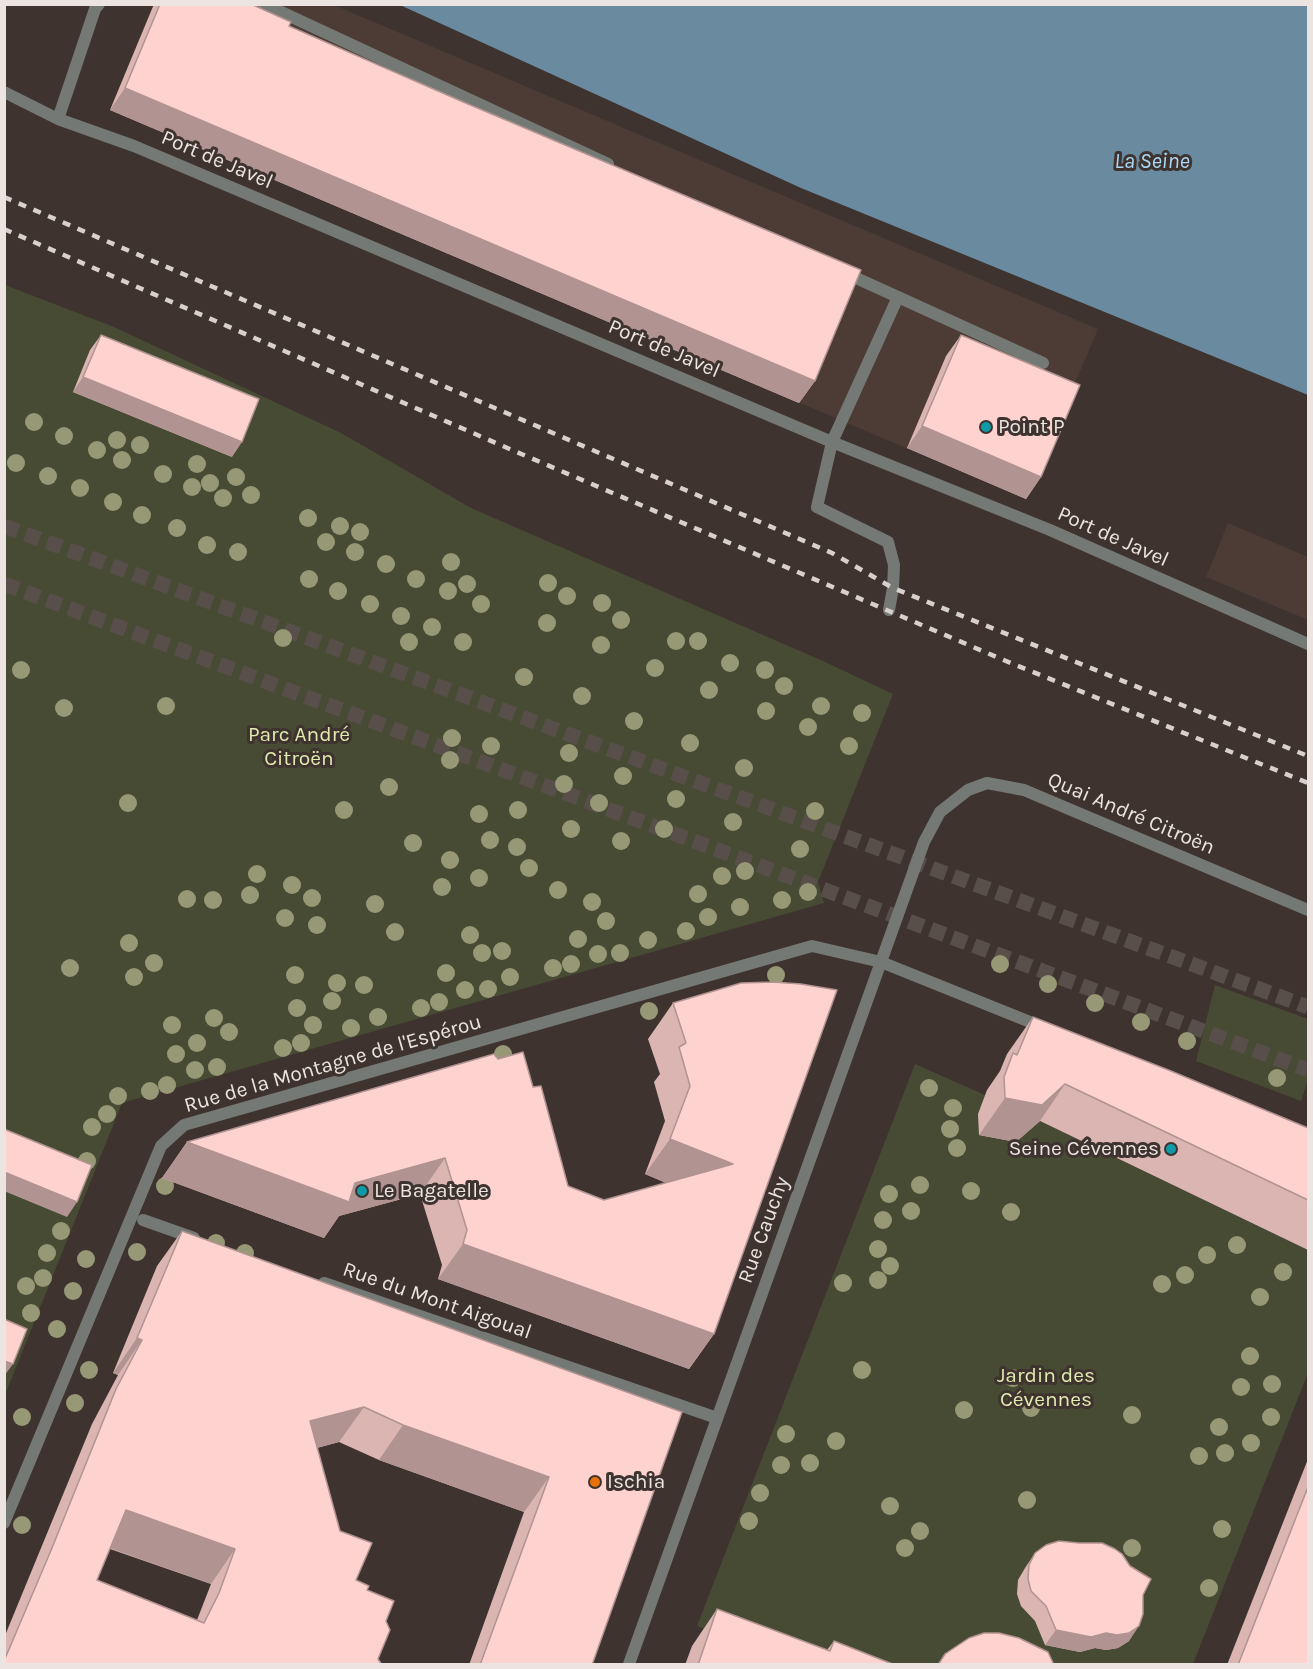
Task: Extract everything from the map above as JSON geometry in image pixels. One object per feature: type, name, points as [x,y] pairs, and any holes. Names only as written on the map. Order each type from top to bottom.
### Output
[{"type":"street","points":[[58,120],[95,9],[99,4]]},
{"type":"street","points":[[264,4],[619,168]]},
{"type":"street","name":"Port de Javel","points":[[4,92],[58,120],[134,146],[832,442],[1050,530],[1308,644]]},
{"type":"street","points":[[834,267],[1043,363]]},
{"type":"street","points":[[889,610],[894,565],[888,542],[818,507],[832,442],[898,297]]},
{"type":"street","name":"Quai André Citroën","points":[[940,812],[968,790],[987,783],[1024,790],[1308,910]]},
{"type":"street","name":"Rue Cauchy","points":[[628,1665],[924,842],[940,812]]},
{"type":"street","name":"Rue de la Montagne de l'Espérou","points":[[4,1523],[162,1146],[184,1125],[812,946],[881,962],[1053,1032]]},
{"type":"street","points":[[143,1220],[209,1243]]},
{"type":"street","name":"Rue du Mont Aigoual","points":[[309,1277],[717,1418]]},
{"type":"shaded area","points":[[154,5],[334,5],[1098,329],[1026,499],[110,110]]},
{"type":"shaded area","points":[[1228,523],[1308,557],[1308,620],[1206,577]]},
{"type":"green space","name":"Parc André Citroën","points":[[5,285],[114,327],[341,433],[471,508],[823,661],[893,694],[818,882],[824,903],[122,1103],[5,1395]]},
{"type":"green space","points":[[1215,985],[1308,1019],[1308,1080],[1301,1101],[1196,1061]]},
{"type":"green space","name":"Jardin des Cévennes","points":[[915,1064],[985,1095],[1308,1250],[1308,1373],[1193,1664],[796,1664],[697,1626]]},
{"type":"water","name":"La Seine","points":[[400,5],[1308,5],[1308,395],[801,188]]},
{"type":"building","points":[[160,4],[251,4],[291,22],[289,26],[861,270],[815,381],[125,88]]},
{"type":"building","points":[[101,335],[259,399],[242,442],[83,377]]},
{"type":"building","name":"Point P","points":[[961,335],[1080,385],[1041,477],[922,426]]},
{"type":"building","name":"Le Bagatelle","points":[[773,982],[837,990],[714,1334],[463,1244],[467,1230],[445,1158],[355,1183],[349,1202],[187,1142],[494,1054],[498,1059],[523,1052],[533,1087],[541,1086],[568,1186],[604,1200],[733,1164],[670,1139],[690,1086],[679,1047],[686,1043],[673,1003],[741,983]]},
{"type":"building","points":[[1033,1017],[1308,1128],[1308,1200],[1065,1084],[1042,1105],[1005,1098],[1004,1077],[1013,1053],[1017,1055]]},
{"type":"building","points":[[4,1129],[92,1165],[77,1202],[4,1172]]},
{"type":"building","points":[[182,1231],[682,1412],[592,1665],[480,1665],[549,1477],[403,1425],[364,1407],[310,1421],[340,1531],[372,1543],[356,1580],[369,1586],[367,1590],[394,1601],[386,1621],[390,1630],[378,1659],[382,1665],[4,1665],[116,1389],[142,1340],[137,1338]],"holes":[[[126,1510],[235,1549],[219,1593],[204,1623],[97,1580]]]},
{"type":"building","points":[[4,1319],[27,1329],[13,1364],[4,1361]]},
{"type":"building","points":[[1308,1487],[1308,1665],[1238,1665]]},
{"type":"building","points":[[1059,1541],[1102,1543],[1122,1554],[1130,1566],[1151,1579],[1143,1595],[1143,1614],[1139,1626],[1129,1633],[1117,1635],[1106,1633],[1091,1637],[1056,1630],[1046,1606],[1031,1591],[1028,1579],[1029,1565],[1035,1553],[1046,1545]]},
{"type":"building","points":[[717,1609],[830,1651],[834,1641],[895,1665],[698,1665]]},
{"type":"building","points":[[984,1633],[999,1633],[1019,1638],[1048,1652],[1054,1665],[938,1665],[945,1654],[969,1638]]},
{"type":"tunnel","points":[[4,526],[1308,1007]]},
{"type":"tunnel","points":[[4,584],[1308,1070]]},
{"type":"railway","points":[[4,197],[832,553],[893,588],[1308,756]]},
{"type":"railway","points":[[4,229],[512,450],[1013,664],[1308,783]]},
{"type":"place","name":"Point P","points":[[986,427]]},
{"type":"place","name":"Seine Cévennes","points":[[1171,1149]]},
{"type":"place","name":"Le Bagatelle","points":[[362,1191]]},
{"type":"place","name":"Ischia","points":[[595,1482]]}]
